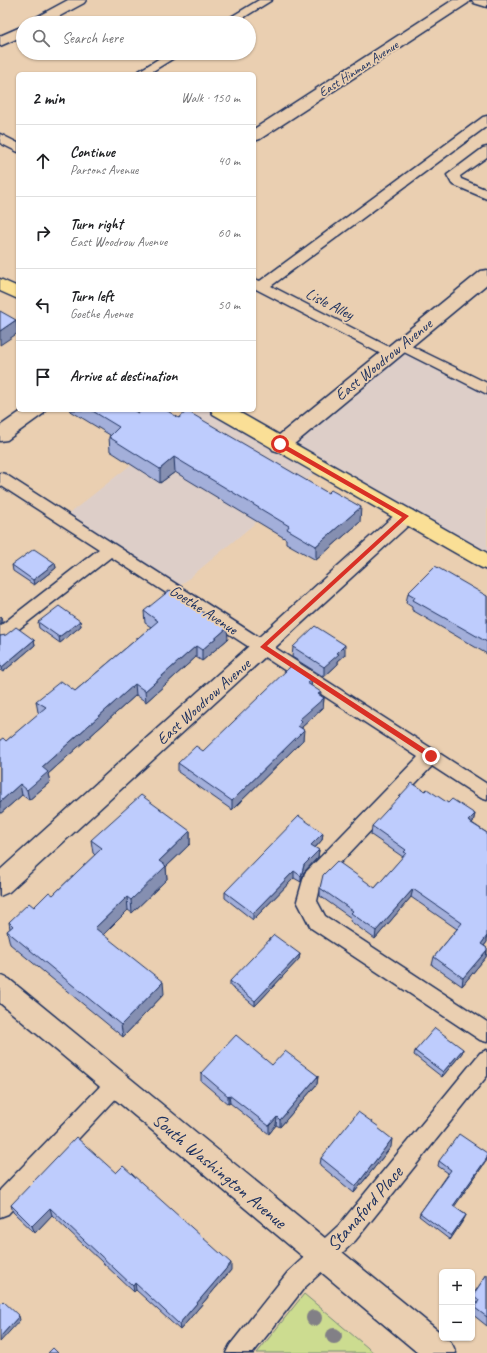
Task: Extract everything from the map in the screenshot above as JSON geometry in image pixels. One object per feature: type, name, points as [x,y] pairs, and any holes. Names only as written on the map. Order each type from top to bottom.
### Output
[{"type":"main road","points":[[0,284],[16,293]]},
{"type":"main road","points":[[224,412],[487,562]]},
{"type":"street","points":[[49,16],[79,0]]},
{"type":"street","name":"East Hinman Avenue","points":[[256,135],[463,0]]},
{"type":"street","points":[[479,0],[487,3]]},
{"type":"street","points":[[0,42],[16,34]]},
{"type":"street","name":"East Woodrow Avenue","points":[[280,444],[487,275]]},
{"type":"street","points":[[0,436],[33,412]]},
{"type":"street","name":"East Woodrow Avenue","points":[[0,885],[406,516]]},
{"type":"street","name":"South Washington Avenue","points":[[0,987],[441,1353]]},
{"type":"lane","points":[[239,16],[267,0]]},
{"type":"lane","points":[[143,72],[164,60]]},
{"type":"lane","points":[[257,285],[487,120]]},
{"type":"lane","points":[[0,138],[16,146]]},
{"type":"lane","points":[[487,150],[453,175],[456,180],[487,195]]},
{"type":"lane","name":"Lisle Alley","points":[[257,285],[395,349],[487,389]]},
{"type":"lane","name":"Goethe Avenue","points":[[0,478],[487,793]]},
{"type":"lane","points":[[0,635],[110,549]]},
{"type":"lane","points":[[431,756],[312,879],[307,901],[318,922],[487,1033]]},
{"type":"lane","name":"Stanaford Place","points":[[238,1353],[296,1280],[347,1234],[487,1060]]},
{"type":"lane","points":[[0,1206],[116,1084]]},
{"type":"shaded area","points":[[398,341],[487,386],[487,562],[321,468],[175,590],[61,520],[197,412],[224,412],[277,442]]},
{"type":"green space","points":[[304,1294],[374,1353],[257,1353]]},
{"type":"building","points":[[0,311],[16,320],[0,331]]},
{"type":"building","points":[[94,412],[169,412],[179,418],[186,412],[189,412],[328,493],[331,490],[361,507],[316,546],[287,529],[289,526],[174,457],[160,469],[109,437],[119,427]]},
{"type":"building","points":[[34,549],[55,563],[33,580],[12,565]]},
{"type":"building","points":[[435,566],[487,596],[487,642],[413,600],[415,597],[408,593]]},
{"type":"building","points":[[170,590],[227,628],[202,650],[196,646],[145,691],[135,684],[42,767],[48,772],[27,790],[20,784],[0,802],[0,740],[3,738],[6,741],[46,707],[36,701],[61,681],[75,691],[158,621],[144,611]]},
{"type":"building","points":[[59,606],[80,621],[59,637],[38,622]]},
{"type":"building","points":[[315,626],[345,645],[337,653],[339,654],[324,667],[293,647]]},
{"type":"building","points":[[16,627],[34,640],[2,667],[0,665],[0,636],[6,635]]},
{"type":"building","points":[[291,666],[312,679],[307,683],[321,692],[318,694],[324,698],[300,719],[302,721],[298,726],[304,730],[232,801],[178,763],[196,746],[203,751]]},
{"type":"building","points":[[412,783],[425,791],[427,789],[448,803],[452,799],[475,814],[468,821],[487,833],[487,936],[481,944],[487,948],[487,950],[463,978],[434,957],[462,923],[413,889],[376,931],[351,913],[353,911],[320,888],[323,875],[337,861],[375,888],[406,853],[404,852],[406,850],[372,826]]},
{"type":"building","points":[[141,795],[190,831],[159,861],[166,866],[131,900],[127,897],[95,928],[163,982],[121,1025],[7,931],[13,926],[9,922],[29,903],[34,907],[49,892],[53,895],[102,848],[91,840]]},
{"type":"building","points":[[299,816],[323,833],[311,845],[319,850],[304,865],[301,876],[294,871],[253,913],[225,892]]},
{"type":"building","points":[[274,935],[300,954],[255,1001],[230,981]]},
{"type":"building","points":[[435,1028],[463,1049],[443,1072],[415,1051]]},
{"type":"building","points":[[236,1035],[272,1065],[285,1051],[318,1076],[280,1120],[277,1117],[269,1126],[229,1095],[228,1096],[201,1073]]},
{"type":"building","points":[[358,1112],[379,1127],[378,1128],[392,1139],[356,1186],[321,1158]]},
{"type":"building","points":[[459,1134],[487,1153],[487,1158],[453,1206],[466,1215],[451,1236],[420,1213],[451,1170],[439,1161]]},
{"type":"building","points":[[76,1137],[116,1173],[123,1166],[231,1263],[179,1324],[135,1283],[133,1286],[50,1208],[32,1226],[11,1205]]},
{"type":"building","points":[[487,1274],[487,1317],[475,1308],[479,1300],[475,1297],[475,1292]]},
{"type":"building","points":[[3,1301],[19,1316],[0,1337],[0,1304]]},
{"type":"building","points":[[53,1348],[58,1353],[48,1353]]},
{"type":"route","points":[[280,444],[406,516],[263,647],[431,756]]}]
